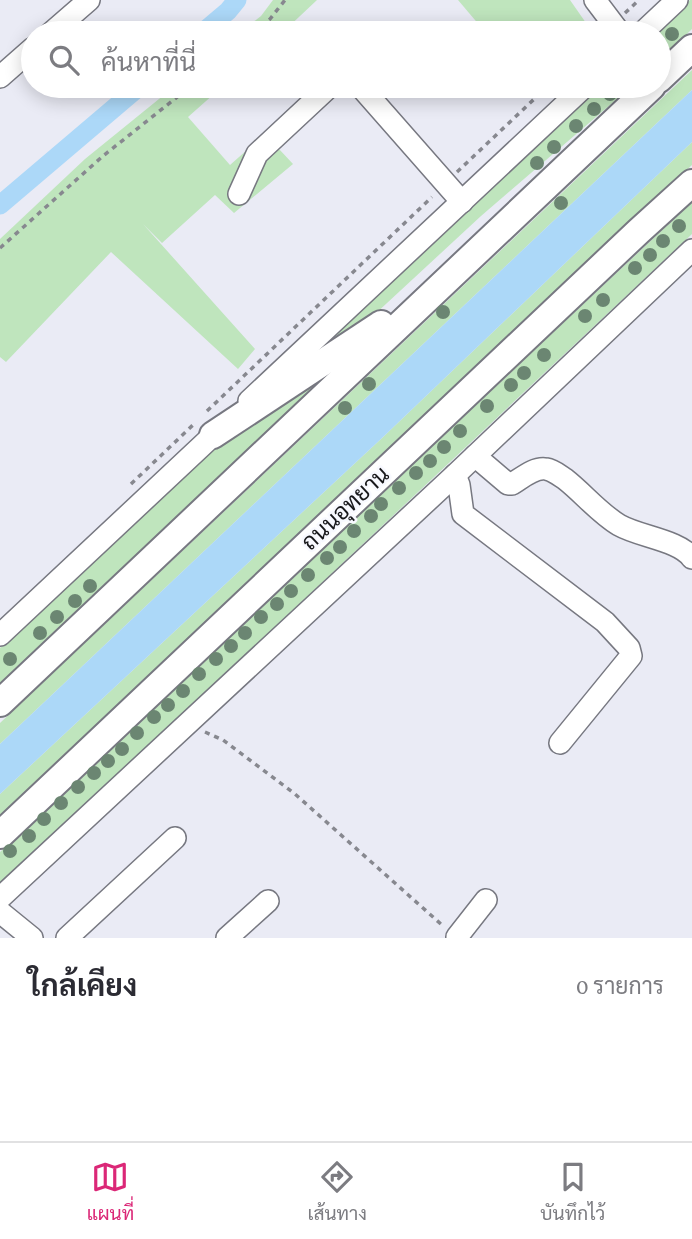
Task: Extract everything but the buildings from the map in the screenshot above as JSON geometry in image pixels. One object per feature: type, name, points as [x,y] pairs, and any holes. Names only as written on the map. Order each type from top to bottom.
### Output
[{"type":"main road","points":[[671,68],[692,48]]},
{"type":"main road","points":[[0,702],[639,98]]},
{"type":"main road","name":"ถนนอุทยาน","points":[[0,835],[692,183]]},
{"type":"main road","points":[[206,422],[441,284]]},
{"type":"street","points":[[65,21],[89,0]]},
{"type":"street","points":[[595,0],[611,21]]},
{"type":"street","points":[[655,21],[677,0]]},
{"type":"street","points":[[0,77],[21,59]]},
{"type":"street","points":[[239,194],[257,154],[317,98]]},
{"type":"street","points":[[371,98],[462,202]]},
{"type":"street","points":[[0,635],[206,422],[462,202],[572,98]]},
{"type":"street","points":[[0,898],[456,475],[692,250]]},
{"type":"street","points":[[475,456],[508,484],[535,470],[552,470],[581,491],[617,524],[684,549],[692,558]]},
{"type":"street","points":[[456,475],[463,514],[605,622],[629,648],[631,656],[560,743]]},
{"type":"street","points":[[67,938],[176,838]]},
{"type":"street","points":[[457,937],[486,900]]},
{"type":"street","points":[[227,938],[268,901]]},
{"type":"street","points":[[0,912],[32,938]]},
{"type":"path","points":[[268,21],[285,0]]},
{"type":"path","points":[[0,248],[103,156],[176,98]]},
{"type":"path","points":[[127,487],[206,422],[535,98]]},
{"type":"path","points":[[187,723],[223,740],[295,794],[457,937]]},
{"type":"green space","points":[[273,0],[317,0],[295,21],[255,21]]},
{"type":"green space","points":[[458,0],[570,0],[585,21],[476,21]]},
{"type":"green space","points":[[692,0],[692,29],[671,49],[671,21],[667,21]]},
{"type":"green space","points":[[692,70],[692,90],[0,744],[0,723],[662,98],[671,98],[671,90]]},
{"type":"green space","points":[[160,98],[209,98],[188,117],[230,165],[265,134],[293,164],[234,213],[215,195],[162,243],[143,224],[255,349],[238,369],[111,252],[6,362],[0,357],[0,239],[85,159]]},
{"type":"green space","points":[[586,98],[618,98],[481,216],[373,316],[306,363]]},
{"type":"green space","points":[[692,142],[692,165],[0,815],[0,794],[382,438]]},
{"type":"green space","points":[[692,202],[692,234],[0,886],[0,852]]},
{"type":"green space","points":[[314,376],[318,383],[0,683],[0,648],[219,444]]},
{"type":"water","points":[[692,90],[692,142],[382,438],[0,794],[0,744]]},
{"type":"waterway","points":[[216,21],[237,0]]},
{"type":"waterway","points":[[0,205],[126,98]]}]
